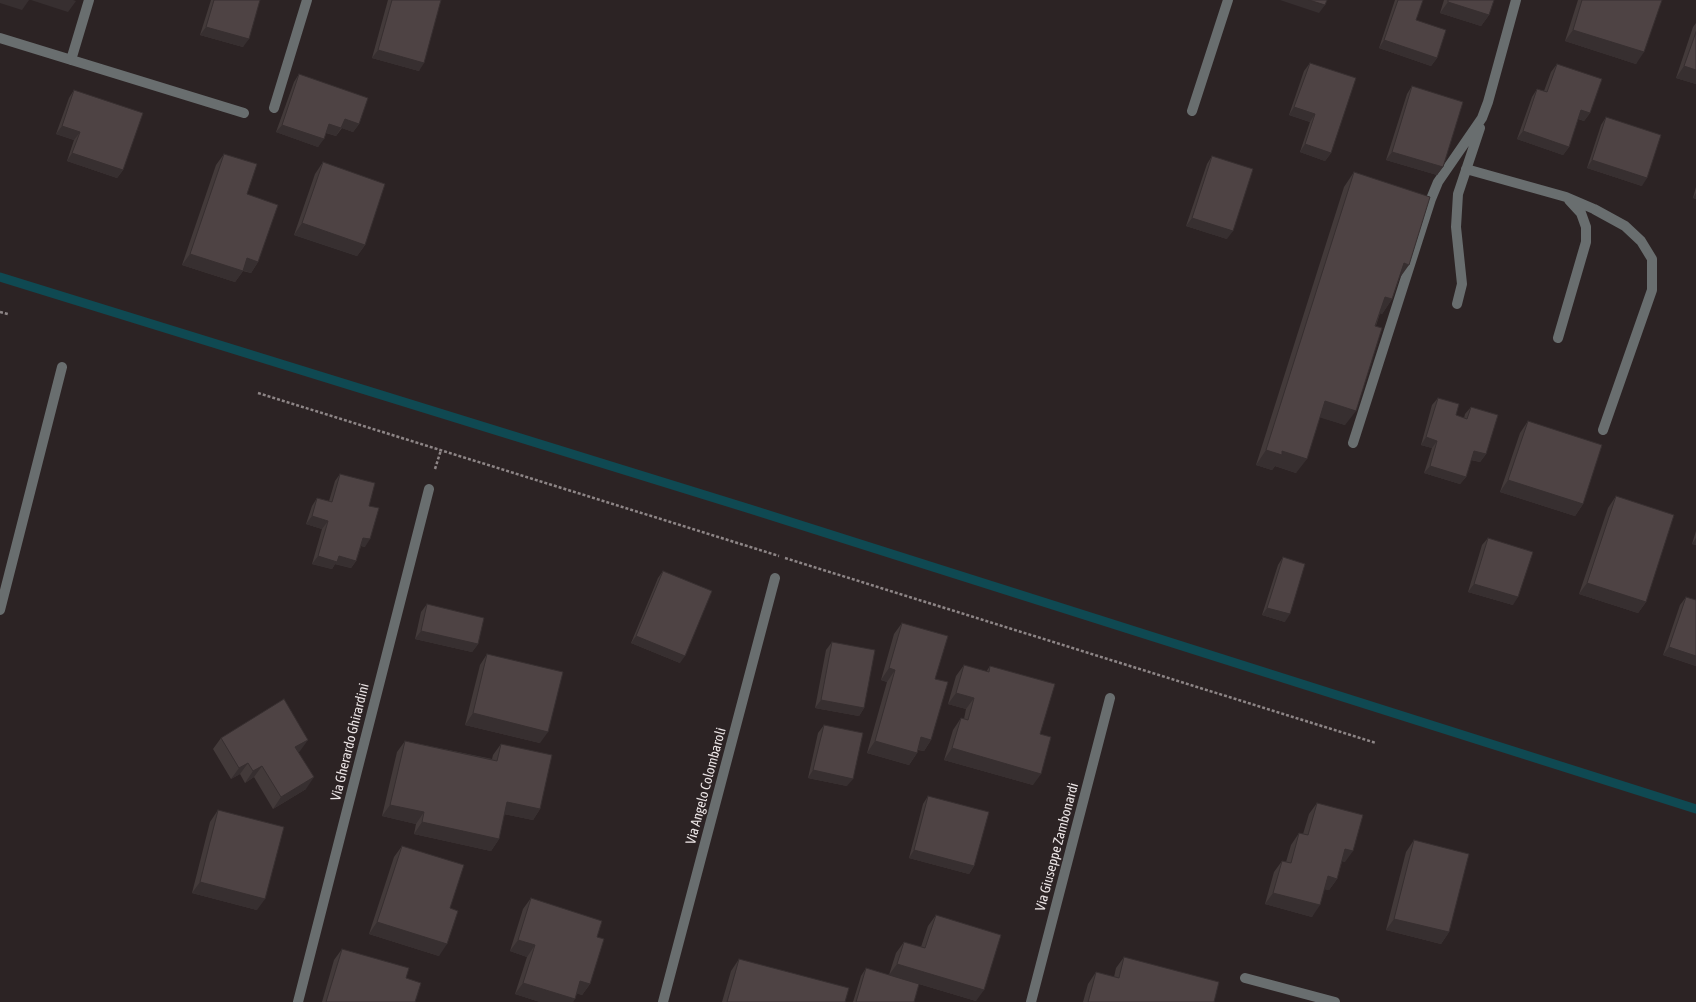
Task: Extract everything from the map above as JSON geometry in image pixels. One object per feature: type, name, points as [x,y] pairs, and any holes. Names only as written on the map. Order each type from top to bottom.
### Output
[{"type":"street","points":[[71,60],[89,0]]},
{"type":"street","points":[[274,108],[307,0]]},
{"type":"street","points":[[1192,111],[1228,0]]},
{"type":"street","points":[[1457,304],[1462,284],[1457,243],[1456,211],[1458,194],[1488,102],[1516,0]]},
{"type":"street","points":[[0,38],[244,113]]},
{"type":"street","points":[[1353,443],[1431,199],[1438,182],[1482,118],[1488,102]]},
{"type":"street","points":[[1466,169],[1566,197],[1625,226],[1641,242],[1652,260],[1652,290],[1603,430]]},
{"type":"street","points":[[1558,338],[1586,242],[1586,227],[1581,213],[1566,197]]},
{"type":"street","points":[[0,610],[62,367]]},
{"type":"street","name":"Via Gherardo Ghirardini","points":[[298,1002],[429,489]]},
{"type":"street","name":"Via Angelo Colombaroli","points":[[663,1002],[775,578]]},
{"type":"street","name":"Via Giuseppe Zambonardi","points":[[1031,1002],[1110,698]]},
{"type":"street","points":[[1245,978],[1335,1002]]},
{"type":"path","points":[[0,312],[8,314]]},
{"type":"path","points":[[258,393],[1376,743]]},
{"type":"building","points":[[214,0],[260,0],[249,39],[206,27]]},
{"type":"building","points":[[392,0],[441,0],[424,63],[378,50]]},
{"type":"building","points":[[1309,0],[1327,0],[1325,5]]},
{"type":"building","points":[[1398,0],[1423,0],[1416,20],[1446,30],[1437,58],[1384,40]]},
{"type":"building","points":[[1448,0],[1494,0],[1489,15],[1448,2]]},
{"type":"building","points":[[1582,0],[1662,0],[1644,52],[1573,30]]},
{"type":"building","points":[[1696,32],[1696,70],[1684,66]]},
{"type":"building","points":[[1310,63],[1356,78],[1331,153],[1305,144],[1315,114],[1294,107]]},
{"type":"building","points":[[1557,64],[1602,79],[1590,113],[1581,110],[1569,147],[1523,131],[1537,89],[1547,92]]},
{"type":"building","points":[[299,74],[368,98],[359,124],[345,119],[341,128],[329,124],[324,139],[282,125]]},
{"type":"building","points":[[1412,86],[1463,102],[1443,167],[1392,152]]},
{"type":"building","points":[[74,90],[143,113],[123,170],[72,153],[80,132],[62,126]]},
{"type":"building","points":[[1606,117],[1661,135],[1647,178],[1592,160]]},
{"type":"building","points":[[224,154],[257,164],[247,194],[278,205],[258,262],[247,258],[243,271],[190,254]]},
{"type":"building","points":[[1212,156],[1253,169],[1233,231],[1192,218]]},
{"type":"building","points":[[323,162],[385,184],[365,245],[302,223]]},
{"type":"building","points":[[1354,172],[1430,197],[1409,265],[1404,263],[1392,299],[1385,297],[1375,326],[1382,328],[1356,411],[1325,401],[1307,459],[1282,451],[1282,455],[1266,450]]},
{"type":"building","points":[[1438,398],[1459,404],[1456,415],[1467,419],[1471,407],[1498,415],[1486,454],[1474,451],[1466,477],[1430,466],[1437,441],[1426,437]]},
{"type":"building","points":[[1528,421],[1602,445],[1583,504],[1508,480]]},
{"type":"building","points":[[340,474],[375,483],[369,506],[379,508],[370,539],[363,538],[356,561],[339,556],[337,562],[318,556],[328,521],[312,516],[317,498],[332,502]]},
{"type":"building","points":[[1616,496],[1674,515],[1646,602],[1587,583]]},
{"type":"building","points":[[1488,538],[1533,552],[1518,597],[1474,584]]},
{"type":"building","points":[[1283,557],[1305,564],[1290,614],[1267,608]]},
{"type":"building","points":[[663,571],[712,591],[685,656],[636,636]]},
{"type":"building","points":[[1686,597],[1696,600],[1696,656],[1669,647]]},
{"type":"building","points":[[427,604],[484,618],[478,644],[421,631]]},
{"type":"building","points":[[902,623],[948,636],[935,679],[948,682],[931,740],[921,737],[917,753],[875,741],[895,670],[889,668]]},
{"type":"building","points":[[832,642],[875,650],[864,708],[821,700]]},
{"type":"building","points":[[487,654],[563,672],[548,732],[473,713]]},
{"type":"building","points":[[964,665],[989,672],[990,666],[1055,684],[1040,734],[1051,737],[1041,774],[952,748],[961,718],[968,720],[974,698],[956,693]]},
{"type":"building","points":[[284,699],[308,740],[295,747],[314,777],[281,797],[262,766],[253,771],[248,763],[239,768],[221,738]]},
{"type":"building","points":[[824,725],[863,733],[853,779],[813,770]]},
{"type":"building","points":[[405,741],[497,761],[501,744],[552,755],[540,809],[507,802],[499,839],[422,822],[424,812],[390,805]]},
{"type":"building","points":[[928,796],[989,812],[974,866],[914,850]]},
{"type":"building","points":[[1317,803],[1363,815],[1353,851],[1345,849],[1337,879],[1328,876],[1320,905],[1273,893],[1282,861],[1291,863],[1299,833],[1308,835]]},
{"type":"building","points":[[218,810],[284,827],[265,899],[200,882]]},
{"type":"building","points":[[1414,840],[1469,854],[1449,932],[1394,919]]},
{"type":"building","points":[[402,846],[464,865],[450,908],[458,911],[447,944],[377,922]]},
{"type":"building","points":[[531,898],[602,921],[597,937],[604,939],[590,984],[580,981],[575,999],[523,983],[535,945],[518,940]]},
{"type":"building","points":[[936,915],[1001,935],[984,990],[897,964],[904,942],[925,948]]},
{"type":"building","points":[[342,949],[409,968],[406,978],[421,983],[415,1002],[326,1002]]},
{"type":"building","points":[[1124,957],[1219,982],[1214,1002],[1088,1002],[1096,972],[1119,978]]},
{"type":"building","points":[[739,959],[849,988],[845,1002],[727,1002]]},
{"type":"building","points":[[866,968],[919,984],[914,1002],[856,1002]]},
{"type":"waterway","points":[[0,277],[750,509],[1696,809]]}]
